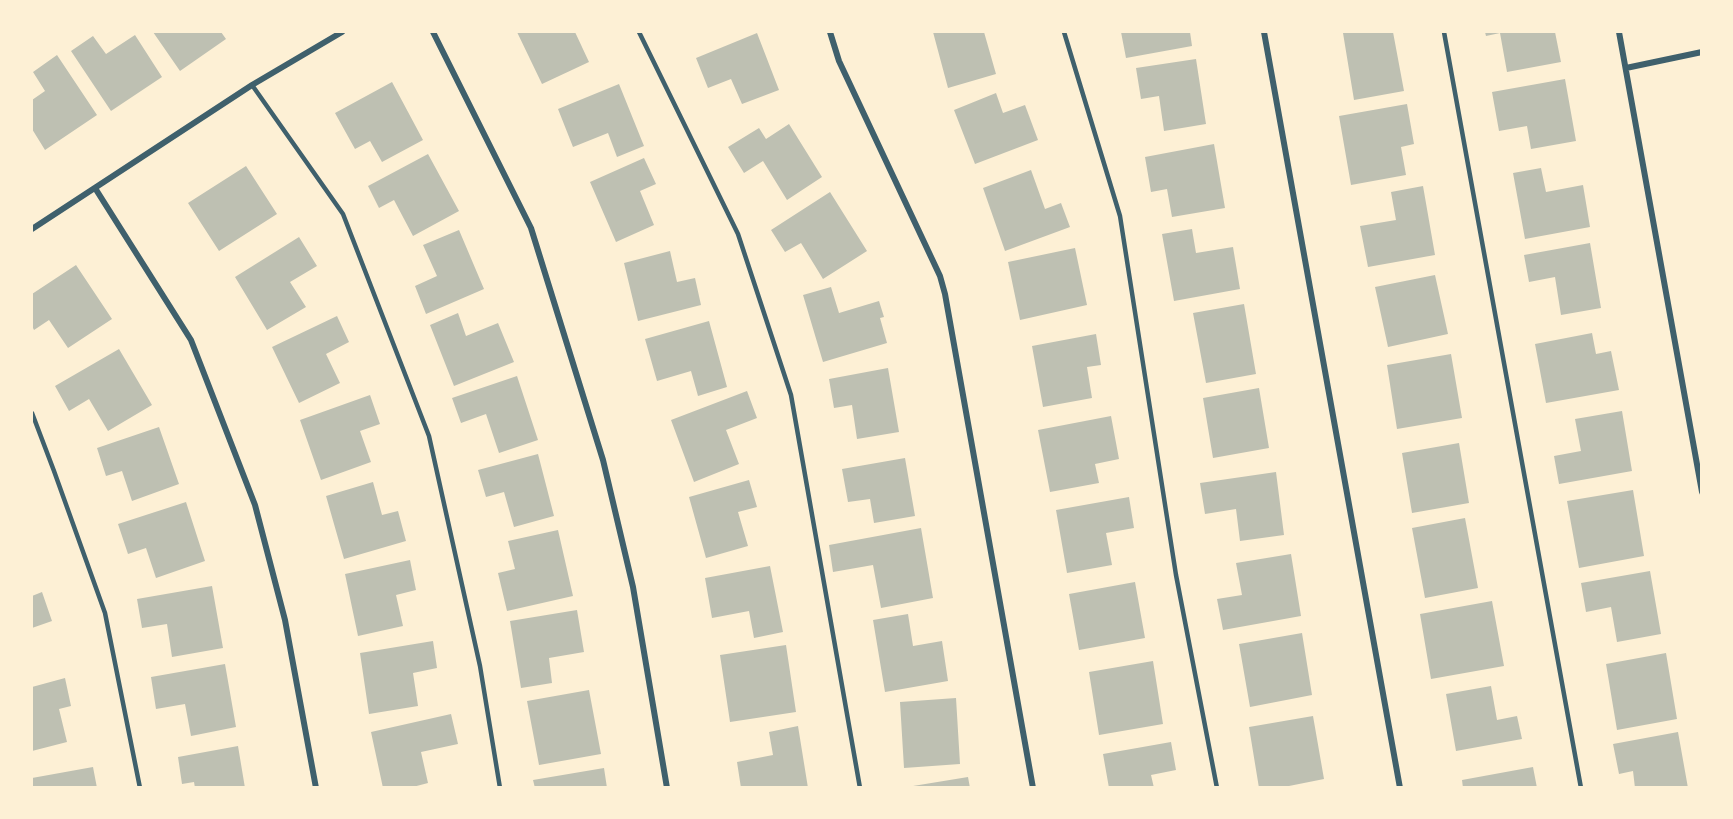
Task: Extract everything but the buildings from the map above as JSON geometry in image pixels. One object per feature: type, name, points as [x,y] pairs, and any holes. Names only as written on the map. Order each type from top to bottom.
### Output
[{"type":"street","points":[[32,229],[252,85],[342,32]]},
{"type":"street","points":[[433,32],[531,228],[603,460],[633,587],[667,788]]},
{"type":"street","points":[[830,32],[839,61],[940,276],[945,294],[1033,788]]},
{"type":"street","points":[[1264,32],[1400,788]]},
{"type":"street","points":[[1619,32],[1701,492]]},
{"type":"street","points":[[1626,68],[1701,52]]},
{"type":"street","points":[[95,188],[191,340],[255,505],[285,620],[316,788]]},
{"type":"lane","points":[[639,32],[738,234],[790,395],[860,788]]},
{"type":"lane","points":[[1064,32],[1120,216],[1176,574],[1217,788]]},
{"type":"lane","points":[[1444,32],[1581,788]]},
{"type":"lane","points":[[252,85],[344,214],[429,436],[480,666],[500,788]]},
{"type":"lane","points":[[32,413],[105,613],[140,788]]}]
